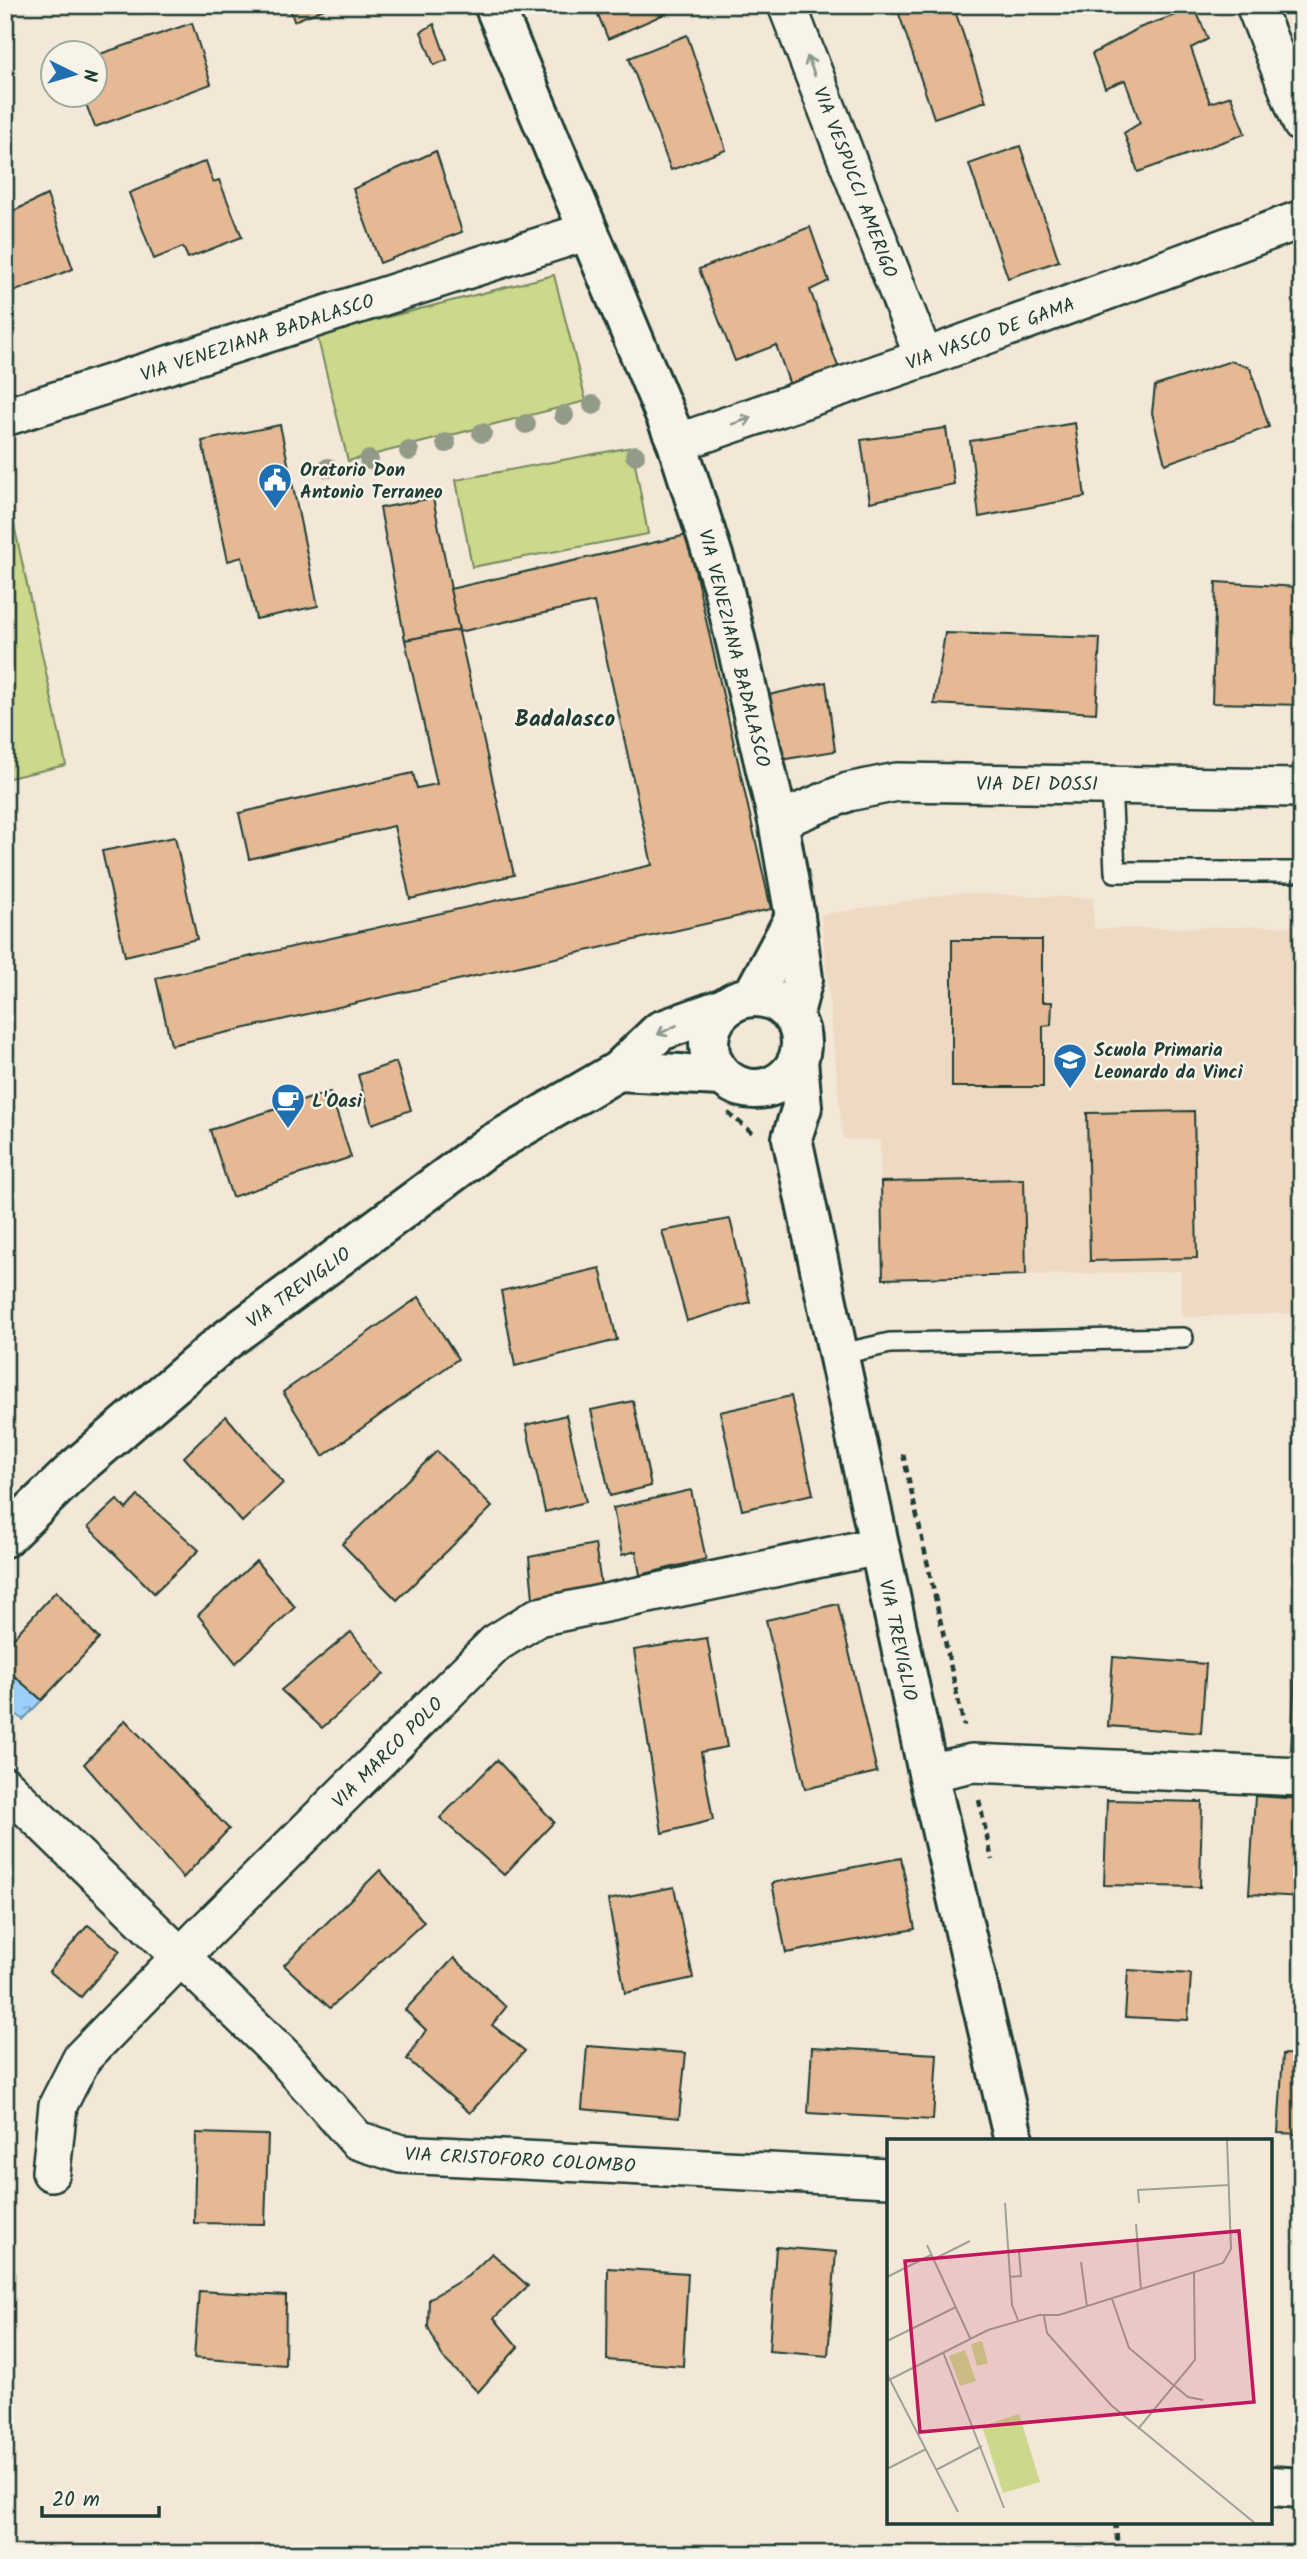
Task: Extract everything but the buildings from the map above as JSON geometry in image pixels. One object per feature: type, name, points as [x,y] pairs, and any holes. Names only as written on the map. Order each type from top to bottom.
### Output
[{"type":"street","name":"VIA VENEZIANA BADALASCO","points":[[494,5],[677,443],[723,587],[778,821],[795,916],[803,979],[793,1017]]},
{"type":"street","name":"VIA VESPUCCI AMERIGO","points":[[787,5],[924,358]]},
{"type":"street","points":[[1255,5],[1302,124]]},
{"type":"street","name":"VIA VASCO DE GAMA","points":[[677,443],[1300,223]]},
{"type":"street","name":"VIA VENEZIANA BADALASCO","points":[[5,417],[588,231]]},
{"type":"street","name":"VIA DEI DOSSI","points":[[778,821],[848,793],[897,782],[1111,783],[1302,788]]},
{"type":"street","points":[[792,1138],[766,1121],[713,1063],[709,1048],[710,1033],[716,1019],[739,1002],[795,916]]},
{"type":"street","points":[[618,1071],[729,1080],[749,1089],[778,1083],[790,1073],[798,1060],[801,1045],[793,1017],[782,1006],[768,999],[739,1002]]},
{"type":"street","name":"VIA TREVIGLIO","points":[[5,1537],[76,1468],[221,1344],[487,1147],[618,1071],[660,1031],[739,1002]]},
{"type":"street","name":"VIA TREVIGLIO","points":[[798,1060],[802,1107],[792,1138],[928,1773],[1014,2139]]},
{"type":"street","name":"VIA MARCO POLO","points":[[51,2172],[58,2105],[82,2058],[496,1643],[538,1617],[879,1545]]},
{"type":"street","points":[[928,1773],[972,1763],[1302,1777]]},
{"type":"street","name":"VIA CRISTOFORO COLOMBO","points":[[5,1786],[284,2057],[357,2140],[401,2154],[887,2178]]},
{"type":"street","points":[[1272,2486],[1302,2488]]},
{"type":"lane","points":[[1111,783],[1115,872],[1293,872]]},
{"type":"lane","points":[[837,1355],[890,1343],[1183,1338]]},
{"type":"path","points":[[1115,2524],[1119,2554]]},
{"type":"shaded area","name":"Scuola Primaria Leonardo da Vinci","points":[[956,893],[1093,898],[1094,929],[1302,926],[1302,1313],[1182,1317],[1181,1271],[883,1279],[880,1140],[843,1139],[821,915]]},
{"type":"green space","points":[[554,275],[586,401],[348,461],[317,335]]},
{"type":"green space","points":[[632,447],[648,534],[472,567],[456,480]]},
{"type":"green space","points":[[5,483],[66,765],[5,779]]},
{"type":"water","points":[[5,1668],[42,1700],[23,1720],[5,1705]]},
{"type":"place","name":"Oratorio Don Antonio Terraneo","points":[[275,510]]},
{"type":"place","name":"Scuola Primaria Leonardo da Vinci","points":[[1070,1090]]},
{"type":"place","name":"L'Oasi","points":[[288,1130]]},
{"type":"district","name":"Badalasco","points":[[565,718]]}]
